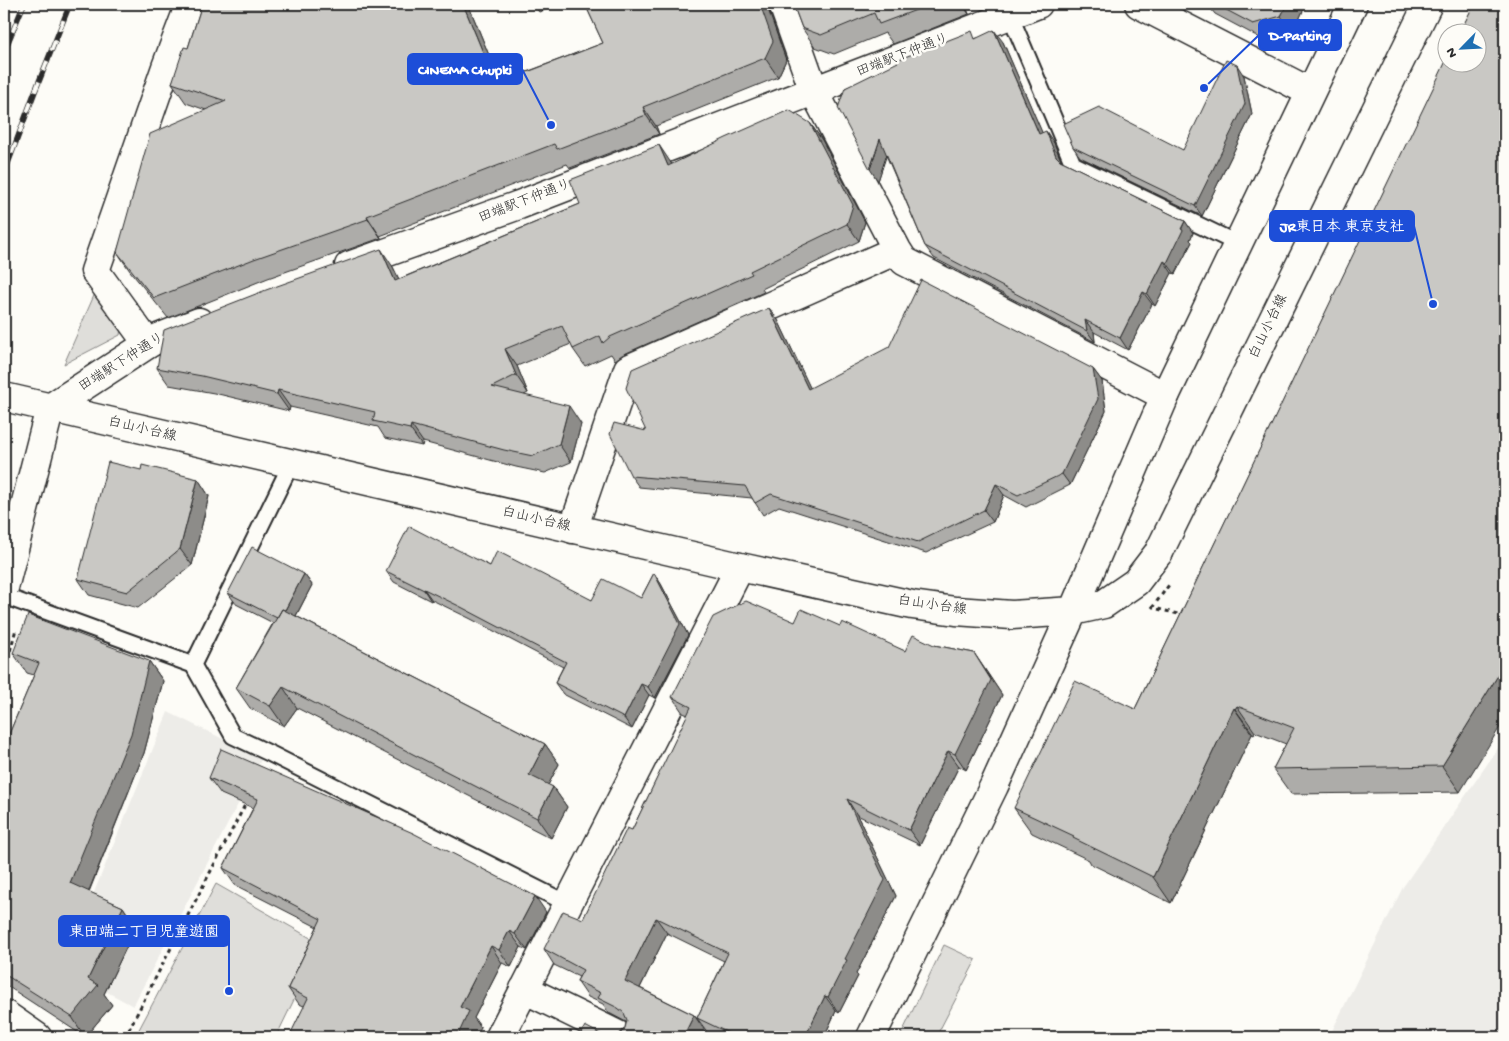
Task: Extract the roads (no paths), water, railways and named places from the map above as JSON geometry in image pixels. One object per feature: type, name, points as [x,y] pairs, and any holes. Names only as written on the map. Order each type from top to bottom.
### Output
[{"type":"street","points":[[148,344],[95,271],[190,4]]},
{"type":"street","points":[[783,4],[814,91],[904,261],[1165,396]]},
{"type":"street","name":"田端駅下仲通り","points":[[328,274],[519,205],[1038,4]]},
{"type":"street","points":[[1140,4],[1310,92]]},
{"type":"street","points":[[870,1037],[994,786],[1073,611],[1165,396],[1353,4]]},
{"type":"street","name":"白山小台線","points":[[4,397],[573,529],[912,604],[956,611],[1012,615],[1073,611],[1104,604],[1136,582],[1159,552],[1428,4]]},
{"type":"street","points":[[573,529],[628,369],[897,250]]},
{"type":"street","name":"田端駅下仲通り","points":[[50,408],[158,338],[220,314]]},
{"type":"street","points":[[4,588],[50,408]]},
{"type":"street","points":[[500,1037],[740,567]]},
{"type":"street","points":[[524,989],[622,1037]]},
{"type":"street","points":[[4,1014],[38,1037]]},
{"type":"lane","points":[[1010,14],[1073,164],[1238,244]]},
{"type":"lane","points":[[193,665],[291,464]]},
{"type":"lane","points":[[4,596],[193,665],[233,736],[568,904]]},
{"type":"railway","points":[[4,52],[24,4]]},
{"type":"railway","points":[[4,174],[70,4]]},
{"type":"place","name":"D-Parking","points":[[1204,88]]},
{"type":"place","name":"CINEMA Chupki","points":[[551,125]]},
{"type":"place","name":"JR東日本 東京支社","points":[[1433,304]]},
{"type":"place","name":"東田端二丁目児童遊園","points":[[229,991]]}]
